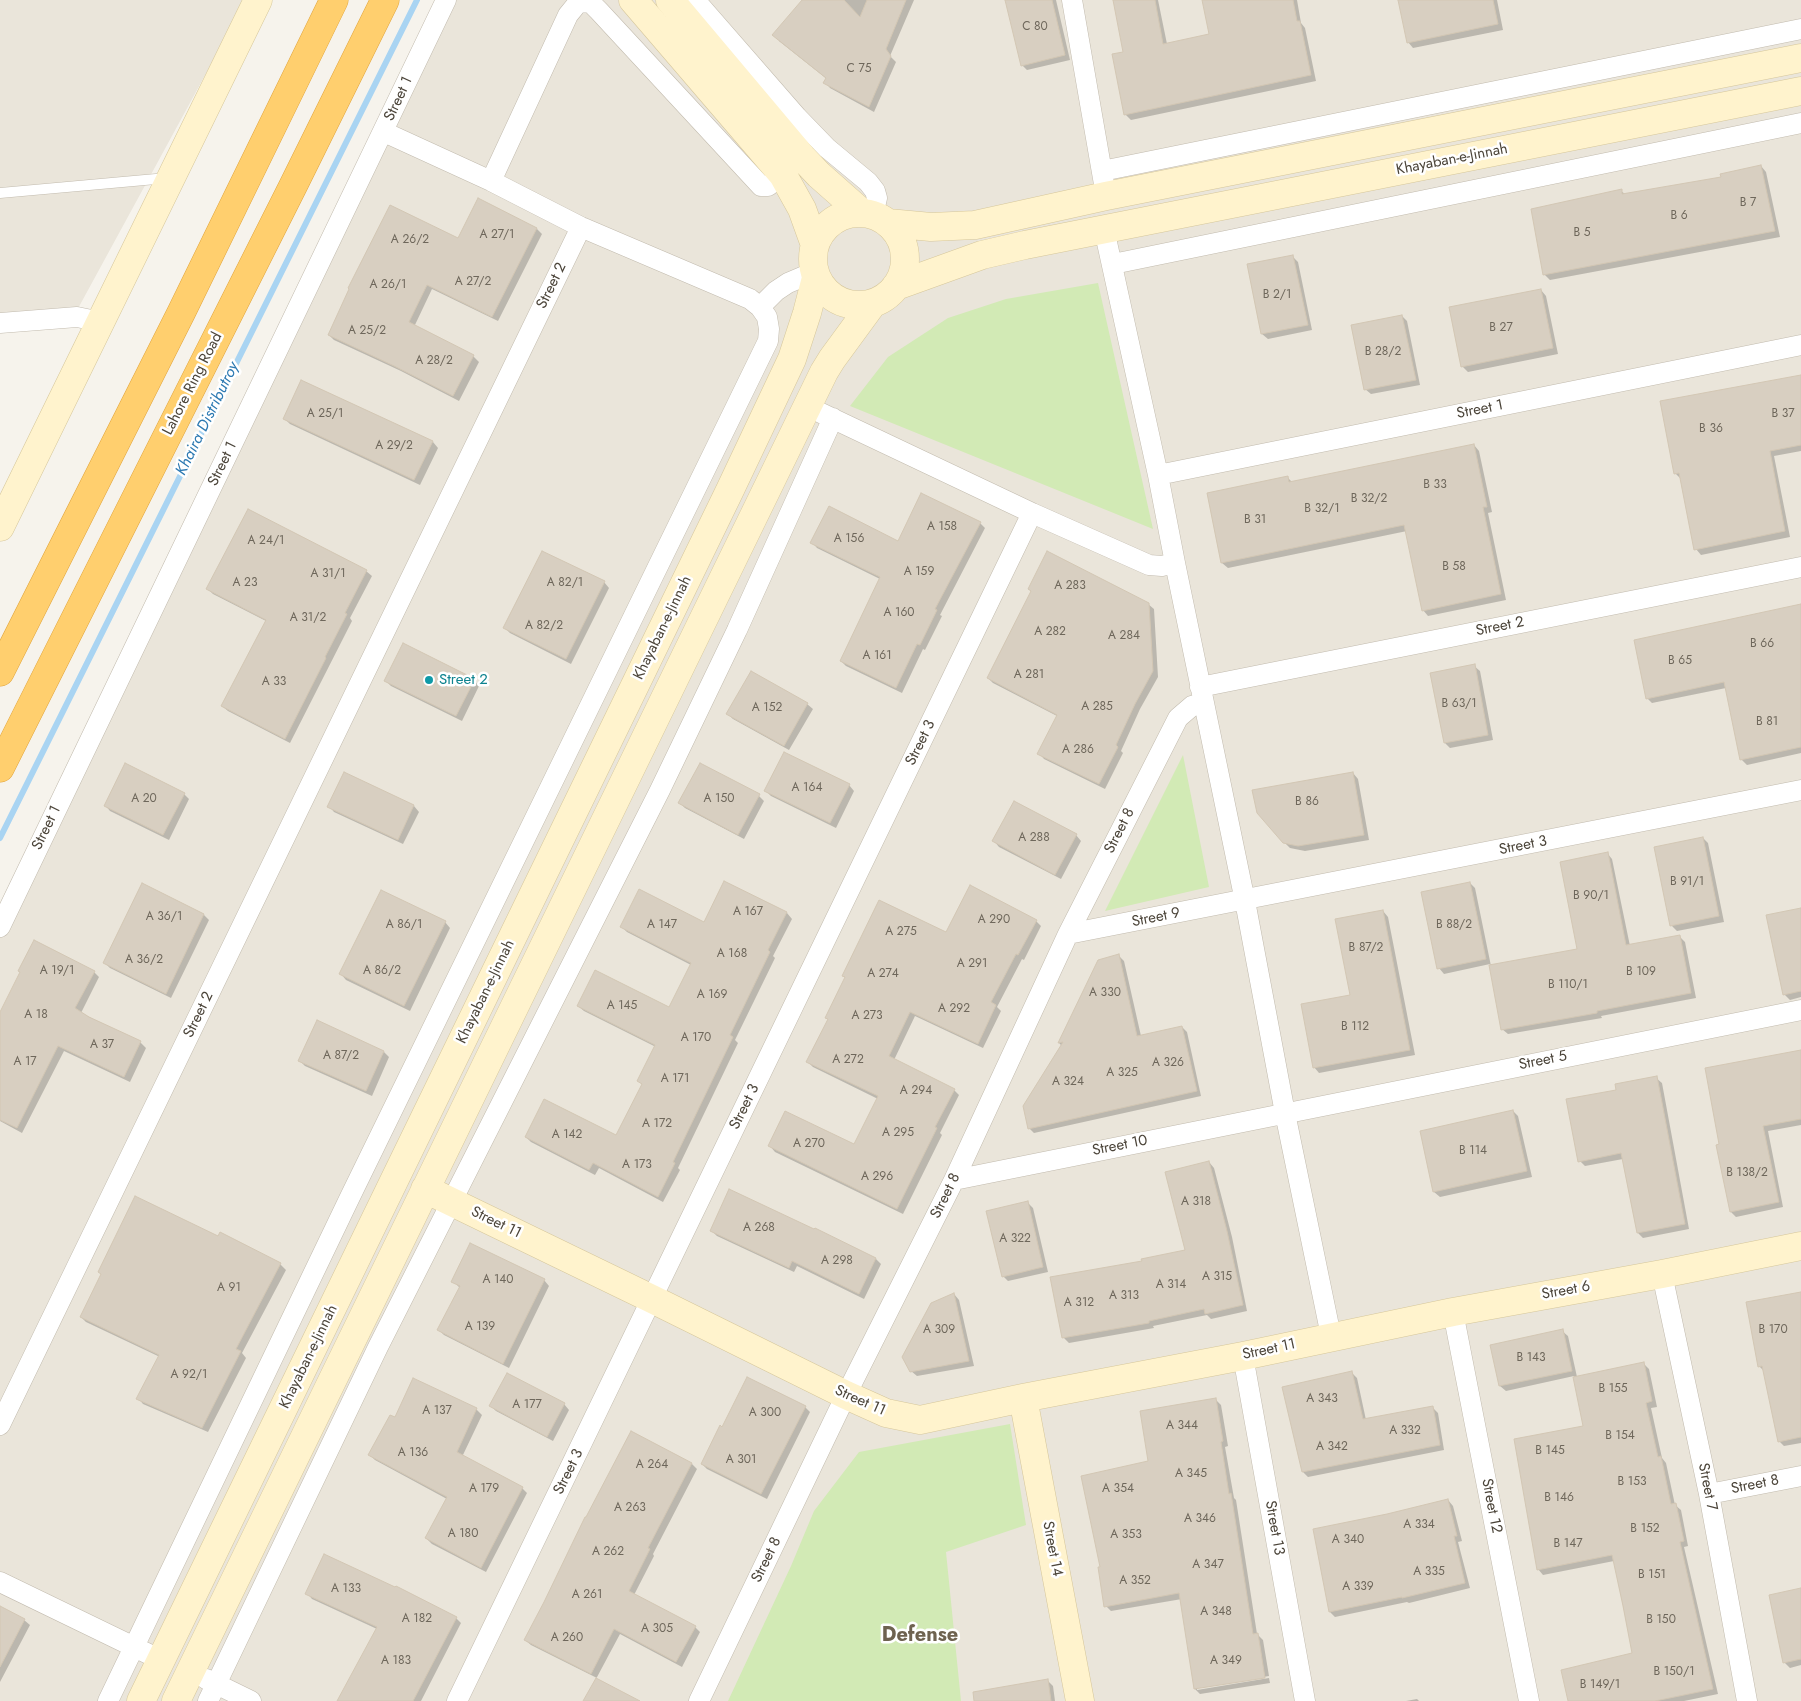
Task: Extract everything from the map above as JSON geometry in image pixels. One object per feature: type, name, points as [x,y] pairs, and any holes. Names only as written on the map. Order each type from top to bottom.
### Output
[{"type":"highway","points":[[0,672],[334,0]]},
{"type":"highway","name":"Lahore Ring Road","points":[[0,768],[294,186],[385,0]]},
{"type":"main road","points":[[0,527],[258,0]]},
{"type":"main road","points":[[633,0],[783,175],[802,208],[815,245]]},
{"type":"main road","points":[[670,0],[819,175],[896,232],[902,242],[905,264],[902,276],[896,286],[886,296],[873,303],[851,305],[840,301],[826,292],[815,275],[813,254],[815,245],[820,234],[828,224],[844,216],[874,217]]},
{"type":"main road","name":"Khayaban-e-Jinnah","points":[[874,217],[931,227],[975,225],[1104,183],[1801,58]]},
{"type":"main road","name":"Khayaban-e-Jinnah","points":[[896,286],[982,255],[1025,245],[1801,91]]},
{"type":"main road","name":"Khayaban-e-Jinnah","points":[[141,1701],[792,359],[805,320],[815,275]]},
{"type":"main road","name":"Khayaban-e-Jinnah","points":[[176,1701],[807,408],[832,359],[873,303]]},
{"type":"main road","name":"Street 11","points":[[425,1189],[846,1395],[886,1413],[920,1420],[1243,1356],[1331,1336]]},
{"type":"main road","name":"Street 6","points":[[1331,1336],[1801,1246]]},
{"type":"main road","name":"Street 14","points":[[1024,1398],[1080,1701]]},
{"type":"street","name":"Street 1","points":[[0,927],[446,0]]},
{"type":"street","points":[[1072,0],[1104,183],[1801,29]]},
{"type":"street","points":[[491,181],[568,15],[577,4],[583,2],[591,3],[599,11],[761,186],[768,186],[783,175]]},
{"type":"street","points":[[705,4],[815,135],[875,191],[877,198],[874,217]]},
{"type":"street","points":[[1113,264],[1801,124]]},
{"type":"street","points":[[108,1701],[346,1206],[768,341],[767,317],[760,306],[750,299],[581,227],[491,181],[384,132]]},
{"type":"street","name":"Street 2","points":[[0,1426],[581,227]]},
{"type":"street","points":[[1104,229],[1158,474],[1331,1336]]},
{"type":"street","points":[[760,306],[788,283],[815,275]]},
{"type":"street","points":[[0,323],[77,317],[101,322]]},
{"type":"street","name":"Street 1","points":[[1158,474],[1801,344]]},
{"type":"street","points":[[807,408],[832,418],[1032,513],[1149,565],[1162,566],[1175,563]]},
{"type":"street","points":[[212,1693],[378,1347],[660,790],[737,630],[832,418]]},
{"type":"street","name":"Street 3","points":[[458,1701],[1032,513]]},
{"type":"street","name":"Street 2","points":[[1201,695],[1801,567]]},
{"type":"street","name":"Street 8","points":[[699,1701],[846,1395],[954,1180],[1068,934],[1178,718],[1201,695]]},
{"type":"street","name":"Street 3","points":[[1245,901],[1801,790]]},
{"type":"street","name":"Street 9","points":[[1068,934],[1245,901]]},
{"type":"street","name":"Street 5","points":[[1285,1113],[1801,1010]]},
{"type":"street","name":"Street 10","points":[[954,1180],[1285,1113]]},
{"type":"street","name":"Street 7","points":[[1662,1274],[1709,1494],[1748,1701]]},
{"type":"street","name":"Street 12","points":[[1453,1312],[1529,1701]]},
{"type":"street","name":"Street 13","points":[[1243,1356],[1305,1701]]},
{"type":"street","name":"Street 8","points":[[1709,1494],[1801,1476]]},
{"type":"street","points":[[0,1582],[161,1660]]},
{"type":"street","points":[[190,1671],[212,1693],[251,1701]]},
{"type":"lane","points":[[0,193],[171,178]]},
{"type":"shaded area","points":[[0,0],[246,0],[69,325],[0,330]]},
{"type":"shaded area","points":[[455,0],[1801,0],[1801,1701],[0,1701],[0,921]]},
{"type":"green space","points":[[1098,283],[1153,529],[850,406],[888,357],[948,318],[1006,299]]},
{"type":"green space","points":[[1183,755],[1209,887],[1105,911]]},
{"type":"green space","points":[[1010,1424],[1026,1525],[946,1552],[961,1701],[728,1701],[791,1566],[814,1511],[859,1452]]},
{"type":"building","points":[[802,0],[844,0],[860,17],[867,0],[906,0],[886,49],[891,56],[869,107],[823,83],[826,78],[772,35]]},
{"type":"building","points":[[1005,0],[1052,0],[1065,55],[1021,66]]},
{"type":"building","points":[[1113,0],[1155,0],[1163,44],[1209,34],[1202,0],[1293,0],[1297,21],[1300,21],[1311,75],[1124,115],[1112,54],[1123,52]]},
{"type":"building","points":[[1398,0],[1493,0],[1498,24],[1407,43]]},
{"type":"building","points":[[1761,165],[1775,231],[1543,275],[1531,209],[1622,189],[1622,194],[1721,177],[1720,174]]},
{"type":"building","points":[[478,198],[537,228],[492,317],[427,285],[409,322],[474,355],[453,396],[328,335],[348,288],[390,205],[458,238]]},
{"type":"building","points":[[1293,255],[1308,325],[1261,334],[1247,264]]},
{"type":"building","points":[[1541,289],[1553,348],[1461,367],[1449,307]]},
{"type":"building","points":[[1402,315],[1416,380],[1364,390],[1351,325]]},
{"type":"building","points":[[1801,375],[1801,445],[1770,451],[1785,531],[1694,550],[1679,473],[1674,474],[1660,401]]},
{"type":"building","points":[[301,380],[433,441],[414,480],[283,419]]},
{"type":"building","points":[[1474,444],[1487,507],[1483,507],[1501,594],[1422,611],[1404,525],[1221,563],[1207,493],[1288,476],[1289,482]]},
{"type":"building","points":[[921,493],[981,522],[935,609],[937,610],[920,645],[917,644],[896,688],[840,661],[880,577],[810,543],[829,506],[898,541]]},
{"type":"building","points":[[248,509],[367,570],[345,613],[347,614],[326,658],[285,739],[221,706],[266,620],[206,589]]},
{"type":"building","points":[[542,551],[605,581],[566,659],[503,628]]},
{"type":"building","points":[[1047,551],[1149,603],[1153,671],[1135,704],[1116,745],[1118,747],[1099,784],[1037,754],[1057,715],[987,678],[1031,591],[1028,589]]},
{"type":"building","points":[[1801,604],[1801,747],[1740,760],[1724,682],[1646,699],[1634,640]]},
{"type":"building","name":"Street 2","points":[[403,643],[475,679],[456,716],[384,681]]},
{"type":"building","points":[[1475,664],[1488,735],[1444,743],[1430,673]]},
{"type":"building","points":[[751,671],[808,703],[784,746],[726,714]]},
{"type":"building","points":[[784,752],[850,784],[830,823],[764,791]]},
{"type":"building","points":[[125,763],[185,793],[163,835],[104,806]]},
{"type":"building","points":[[700,763],[760,794],[738,835],[678,803]]},
{"type":"building","points":[[344,772],[414,805],[398,840],[327,807]]},
{"type":"building","points":[[1353,772],[1364,835],[1298,846],[1283,843],[1257,813],[1252,790]]},
{"type":"building","points":[[1014,801],[1077,834],[1055,875],[992,841]]},
{"type":"building","points":[[1703,837],[1719,916],[1670,926],[1654,847]]},
{"type":"building","points":[[1608,852],[1626,945],[1680,935],[1691,993],[1597,1011],[1597,1013],[1501,1030],[1489,965],[1577,949],[1560,862]]},
{"type":"building","points":[[724,881],[787,912],[730,1035],[733,1037],[658,1197],[593,1163],[589,1170],[525,1137],[544,1099],[616,1135],[642,1084],[637,1081],[655,1045],[577,1006],[595,970],[669,1007],[691,963],[620,927],[639,889],[704,922]]},
{"type":"building","points":[[1470,882],[1486,959],[1437,969],[1421,892]]},
{"type":"building","points":[[142,883],[204,914],[166,994],[103,963]]},
{"type":"building","points":[[970,885],[1037,920],[1018,955],[1016,954],[991,1002],[996,1005],[978,1044],[910,1012],[889,1056],[955,1089],[897,1209],[768,1146],[785,1111],[854,1144],[878,1096],[806,1062],[828,1019],[825,1018],[845,977],[842,976],[879,900],[946,932]]},
{"type":"building","points":[[381,890],[446,921],[404,1006],[339,974]]},
{"type":"building","points":[[1801,908],[1801,991],[1783,995],[1766,915]]},
{"type":"building","points":[[1383,910],[1410,1050],[1313,1068],[1301,1004],[1350,995],[1335,919]]},
{"type":"building","points":[[34,940],[95,971],[75,1008],[89,1017],[141,1041],[124,1077],[58,1046],[17,1128],[0,1120],[0,1012]]},
{"type":"building","points":[[1119,954],[1137,1036],[1182,1026],[1197,1091],[1028,1129],[1023,1106],[1063,1042],[1058,1043],[1098,960]]},
{"type":"building","points":[[317,1020],[384,1051],[366,1091],[298,1061]]},
{"type":"building","points":[[1801,1050],[1801,1119],[1763,1126],[1779,1202],[1730,1212],[1716,1145],[1719,1144],[1705,1068]]},
{"type":"building","points":[[1657,1076],[1685,1224],[1637,1233],[1621,1153],[1578,1162],[1566,1099],[1616,1090],[1615,1084]]},
{"type":"building","points":[[1513,1110],[1527,1171],[1433,1192],[1420,1131]]},
{"type":"building","points":[[1209,1161],[1243,1305],[1205,1314],[1204,1309],[1149,1321],[1149,1323],[1062,1338],[1050,1277],[1142,1261],[1141,1259],[1185,1250],[1165,1172]]},
{"type":"building","points":[[729,1189],[876,1258],[859,1294],[792,1261],[789,1268],[710,1231]]},
{"type":"building","points":[[135,1196],[218,1236],[220,1232],[281,1263],[236,1349],[241,1351],[202,1428],[136,1399],[159,1355],[80,1317],[101,1274],[98,1272]]},
{"type":"building","points":[[1028,1201],[1043,1267],[1002,1277],[986,1211]]},
{"type":"building","points":[[470,1243],[545,1279],[503,1364],[437,1330],[460,1286],[451,1282]]},
{"type":"building","points":[[1801,1292],[1801,1437],[1778,1442],[1762,1366],[1758,1367],[1746,1302]]},
{"type":"building","points":[[954,1293],[969,1361],[910,1372],[902,1357],[931,1303]]},
{"type":"building","points":[[1563,1329],[1572,1371],[1499,1386],[1490,1345]]},
{"type":"building","points":[[1644,1362],[1652,1401],[1646,1403],[1658,1457],[1661,1456],[1671,1504],[1676,1503],[1684,1541],[1680,1542],[1713,1689],[1655,1701],[1568,1701],[1561,1670],[1632,1653],[1623,1606],[1612,1555],[1537,1570],[1514,1439],[1583,1426],[1573,1377]]},
{"type":"building","points":[[1352,1371],[1363,1419],[1433,1406],[1440,1445],[1302,1472],[1282,1387]]},
{"type":"building","points":[[507,1373],[565,1403],[547,1437],[489,1406]]},
{"type":"building","points":[[747,1377],[806,1406],[761,1494],[701,1464]]},
{"type":"building","points":[[413,1378],[477,1408],[457,1452],[523,1487],[481,1568],[425,1538],[447,1497],[368,1455],[390,1415],[395,1417]]},
{"type":"building","points":[[1216,1398],[1229,1494],[1231,1493],[1253,1634],[1258,1633],[1265,1678],[1194,1689],[1179,1593],[1104,1607],[1098,1567],[1100,1567],[1081,1476],[1148,1461],[1140,1411]]},
{"type":"building","points":[[631,1431],[692,1463],[648,1548],[650,1549],[629,1591],[696,1626],[676,1662],[614,1629],[591,1674],[524,1640],[585,1517]]},
{"type":"building","points":[[1448,1499],[1465,1583],[1402,1598],[1329,1612],[1313,1529]]},
{"type":"building","points":[[324,1554],[396,1586],[457,1617],[413,1701],[337,1701],[377,1627],[305,1594]]},
{"type":"building","points":[[1801,1588],[1801,1659],[1783,1663],[1769,1595]]},
{"type":"building","points":[[0,1606],[25,1619],[0,1667]]},
{"type":"building","points":[[596,1678],[640,1701],[583,1701]]},
{"type":"building","points":[[1048,1679],[1051,1701],[974,1701],[973,1692]]},
{"type":"waterway","name":"Khaira Distributroy","points":[[0,838],[417,0]]},
{"type":"place","name":"Street 2","points":[[429,680]]},
{"type":"district","name":"Defense","points":[[920,1636]]}]
